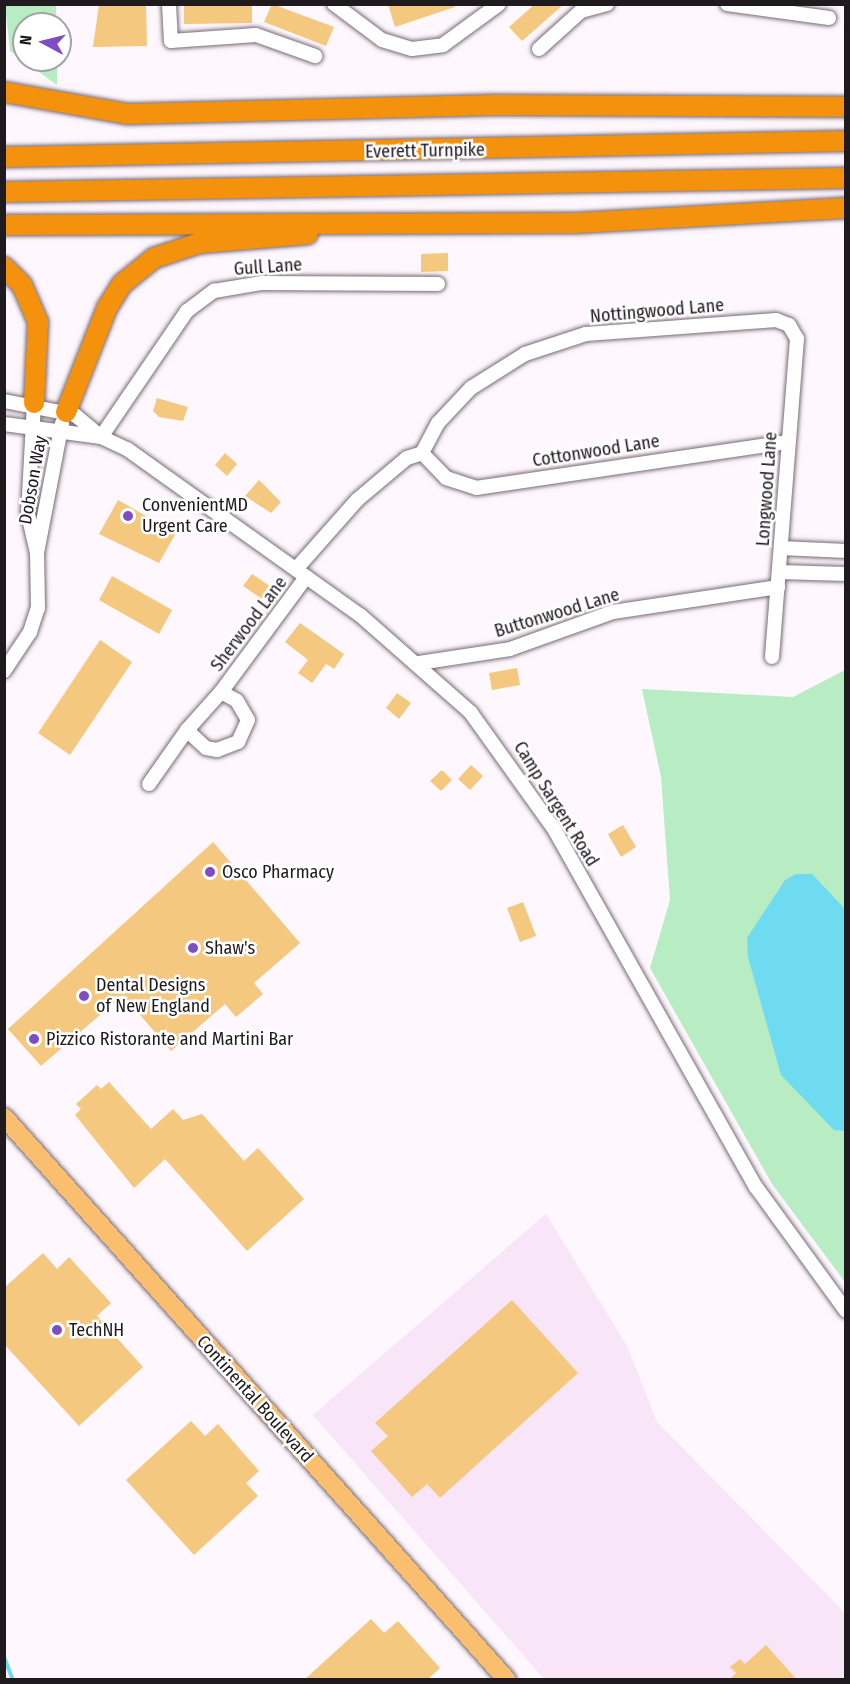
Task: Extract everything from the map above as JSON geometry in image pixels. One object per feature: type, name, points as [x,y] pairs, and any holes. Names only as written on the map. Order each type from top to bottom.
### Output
[{"type":"highway","points":[[4,92],[127,114],[493,105],[846,107]]},
{"type":"highway","name":"Everett Turnpike","points":[[4,157],[846,141]]},
{"type":"highway","name":"Everett Turnpike","points":[[4,192],[846,178]]},
{"type":"highway","points":[[4,225],[345,226],[576,223],[846,208]]},
{"type":"highway","points":[[63,421],[107,308],[122,284],[154,258],[200,243],[283,239],[345,226]]},
{"type":"highway","points":[[4,267],[22,285],[38,322],[34,404]]},
{"type":"main road","name":"Continental Boulevard","points":[[4,1117],[507,1680]]},
{"type":"street","points":[[169,4],[171,41],[256,35],[315,56]]},
{"type":"street","points":[[334,4],[382,40],[412,49],[443,45],[499,4]]},
{"type":"street","points":[[538,50],[581,11],[607,4]]},
{"type":"street","points":[[727,4],[829,18]]},
{"type":"street","name":"Gull Lane","points":[[101,437],[187,311],[214,291],[262,283],[438,284]]},
{"type":"street","name":"Nottingwood Lane","points":[[422,453],[438,423],[471,388],[555,342],[617,330],[760,319],[789,325]]},
{"type":"street","name":"Longwood Lane","points":[[772,657],[797,339],[789,325]]},
{"type":"street","name":"Camp Sargent Road","points":[[4,401],[34,404],[63,421]]},
{"type":"street","name":"Dobson Way","points":[[34,404],[28,514],[36,553]]},
{"type":"street","name":"Camp Sargent Road","points":[[4,424],[32,425],[87,420],[101,437],[148,462],[301,573],[419,663],[471,714],[529,788],[756,1188],[846,1311]]},
{"type":"street","name":"Dobson Way","points":[[4,671],[35,620],[36,553],[63,421]]},
{"type":"street","name":"Cottonwood Lane","points":[[422,453],[446,478],[476,488],[789,442]]},
{"type":"street","points":[[301,573],[357,500],[407,458],[422,453]]},
{"type":"street","points":[[780,548],[846,551]]},
{"type":"street","points":[[779,572],[846,574]]},
{"type":"street","name":"Sherwood Lane","points":[[149,784],[187,730],[220,692],[301,573]]},
{"type":"street","name":"Buttonwood Lane","points":[[419,663],[510,649],[613,612],[778,587]]},
{"type":"street","name":"Sherwood Lane","points":[[187,730],[206,748],[225,749],[238,742],[246,712],[220,692]]},
{"type":"shaded area","points":[[546,1214],[627,1346],[657,1422],[845,1613],[845,1679],[544,1679],[313,1415]]},
{"type":"green space","points":[[5,4],[56,5],[56,12],[12,12],[12,52]]},
{"type":"green space","points":[[39,72],[57,72],[57,85]]},
{"type":"green space","points":[[845,670],[845,1282],[772,1184],[650,968],[670,900],[661,777],[642,689],[793,697]]},
{"type":"water","points":[[796,874],[812,874],[845,909],[845,1131],[834,1130],[781,1075],[748,957],[747,938],[785,880]]},
{"type":"building","points":[[99,4],[146,4],[147,46],[93,47]]},
{"type":"building","points":[[184,4],[252,4],[252,23],[184,24]]},
{"type":"building","points":[[272,4],[334,27],[326,46],[264,22]]},
{"type":"building","points":[[388,4],[454,4],[455,7],[395,27]]},
{"type":"building","points":[[535,4],[564,4],[522,41],[509,27]]},
{"type":"building","points":[[448,253],[448,271],[421,272],[421,254]]},
{"type":"building","points":[[157,398],[188,407],[183,421],[159,417],[153,411]]},
{"type":"building","points":[[225,453],[237,464],[227,476],[215,465]]},
{"type":"building","points":[[259,480],[281,502],[271,513],[245,496]]},
{"type":"building","name":"ConvenientMD Urgent Care","points":[[118,500],[176,533],[159,563],[99,534]]},
{"type":"building","points":[[252,574],[271,587],[262,599],[243,586]]},
{"type":"building","points":[[112,576],[172,610],[159,634],[99,600]]},
{"type":"building","points":[[300,623],[344,654],[334,669],[326,664],[312,683],[298,673],[308,660],[285,642]]},
{"type":"building","points":[[100,640],[132,662],[70,755],[38,733]]},
{"type":"building","points":[[517,668],[520,685],[492,690],[489,673]]},
{"type":"building","points":[[397,693],[411,703],[399,719],[386,708]]},
{"type":"building","points":[[471,765],[483,776],[470,790],[458,779]]},
{"type":"building","points":[[442,770],[452,780],[441,791],[430,781]]},
{"type":"building","points":[[623,825],[636,847],[621,857],[608,834]]},
{"type":"building","name":"Shaw's","points":[[213,842],[300,943],[254,983],[263,994],[236,1017],[225,1004],[171,1051],[123,995],[41,1066],[8,1029]]},
{"type":"building","points":[[523,902],[536,936],[520,942],[507,908]]},
{"type":"building","points":[[109,1082],[151,1129],[173,1109],[183,1120],[202,1114],[244,1161],[258,1148],[304,1199],[247,1251],[165,1159],[134,1188],[75,1115],[81,1109],[76,1104],[97,1085],[101,1089]]},
{"type":"building","name":"TechNH","points":[[43,1253],[57,1269],[69,1257],[111,1303],[97,1316],[143,1367],[79,1426],[4,1344],[4,1288]]},
{"type":"building","points":[[512,1300],[578,1373],[440,1498],[427,1484],[412,1497],[371,1451],[388,1436],[375,1423]]},
{"type":"building","points":[[191,1421],[205,1436],[218,1424],[259,1471],[246,1483],[258,1496],[194,1555],[126,1480]]},
{"type":"building","points":[[371,1619],[384,1633],[398,1621],[440,1668],[427,1680],[304,1680]]},
{"type":"building","points":[[766,1645],[797,1680],[729,1680],[736,1673],[730,1667],[740,1659],[745,1664]]},
{"type":"waterway","points":[[4,1657],[13,1680]]},
{"type":"place","name":"ConvenientMD Urgent Care","points":[[128,516]]},
{"type":"place","name":"Osco Pharmacy","points":[[210,872]]},
{"type":"place","name":"Shaw's","points":[[193,948]]},
{"type":"place","name":"Dental Designs of New England","points":[[84,996]]},
{"type":"place","name":"Pizzico Ristorante and Martini Bar","points":[[34,1039]]},
{"type":"place","name":"TechNH","points":[[57,1330]]}]
